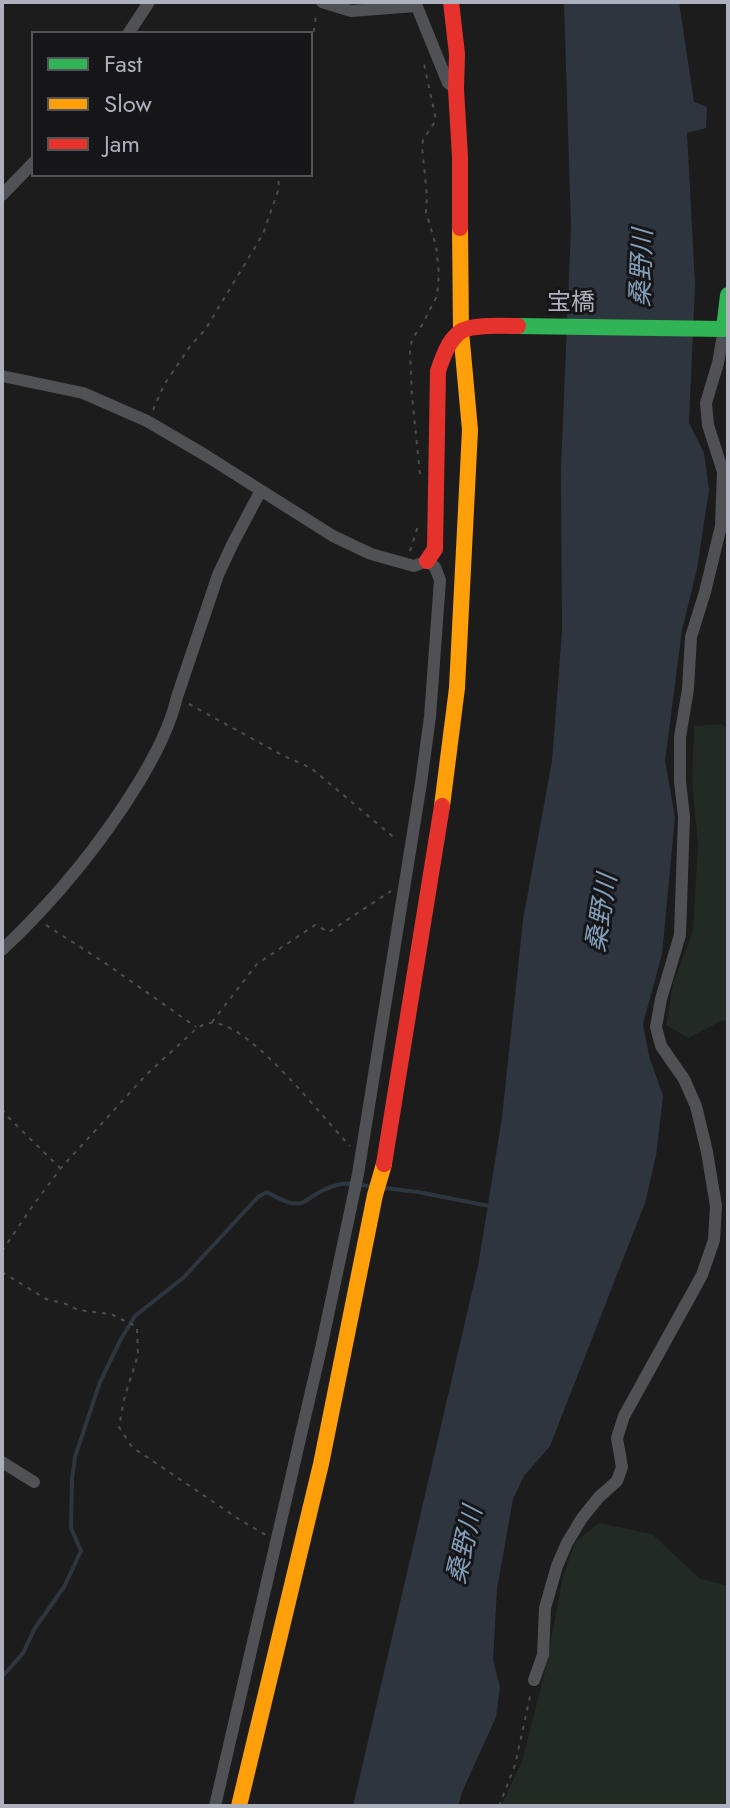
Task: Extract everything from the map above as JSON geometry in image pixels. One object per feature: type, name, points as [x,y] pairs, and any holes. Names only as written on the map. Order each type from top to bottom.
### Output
[{"type":"street","points":[[129,32],[149,2]]},
{"type":"street","points":[[322,2],[351,11],[415,4],[448,83],[456,89]]},
{"type":"street","points":[[239,1806],[317,1479],[375,1195],[383,1169],[437,842],[457,688],[470,430],[461,331],[457,54],[451,2]]},
{"type":"street","points":[[2,195],[32,164]]},
{"type":"street","points":[[534,1680],[543,1655],[545,1608],[557,1566],[582,1518],[617,1481],[622,1467],[617,1438],[624,1416],[702,1275],[714,1240],[716,1206],[696,1106],[684,1079],[661,1046],[656,1027],[680,935],[684,817],[680,737],[688,689],[691,637],[721,526],[723,472],[708,425],[706,403],[718,363],[728,295]]},
{"type":"street","name":"宝橋","points":[[461,331],[487,326],[724,329]]},
{"type":"street","points":[[2,376],[83,393],[147,421],[333,536],[371,554],[414,566],[427,561],[435,549],[438,371],[445,350],[461,331]]},
{"type":"street","points":[[2,950],[36,918],[102,840],[153,758],[173,713],[218,575],[260,492]]},
{"type":"street","points":[[215,1806],[326,1328],[362,1151],[430,717],[440,580],[435,567],[427,561]]},
{"type":"street","points":[[2,1462],[34,1482]]},
{"type":"path","points":[[312,36],[316,17]]},
{"type":"path","points":[[421,49],[436,120],[422,146],[426,212],[436,246],[439,274],[437,296],[412,339],[410,351],[421,486]]},
{"type":"path","points":[[147,421],[164,385],[205,330],[263,234],[279,188],[278,176]]},
{"type":"path","points":[[406,564],[422,516]]},
{"type":"path","points":[[177,697],[311,768],[410,851]]},
{"type":"path","points":[[211,1023],[257,964],[315,925],[329,932],[405,881]]},
{"type":"path","points":[[36,918],[197,1028]]},
{"type":"path","points":[[2,1251],[61,1168],[146,1075],[197,1028],[211,1023],[218,1023],[244,1036],[268,1055],[350,1146],[362,1151]]},
{"type":"path","points":[[2,1109],[61,1168]]},
{"type":"path","points":[[2,1272],[46,1299],[78,1310],[111,1314],[137,1327],[138,1355],[119,1427],[132,1447],[260,1533],[277,1538]]},
{"type":"path","points":[[499,1806],[515,1765],[534,1680]]},
{"type":"shaded area","points":[[722,724],[728,731],[728,1021],[723,1020],[688,1038],[666,1025],[673,983],[693,931],[698,843],[692,782],[694,726]]},
{"type":"shaded area","points":[[599,1523],[652,1534],[699,1578],[728,1586],[728,1806],[501,1806],[522,1762],[546,1667],[563,1576],[576,1541]]},
{"type":"water","name":"桑野川","points":[[564,2],[679,2],[694,102],[707,107],[706,128],[687,133],[695,284],[689,423],[704,453],[709,490],[697,569],[682,630],[665,761],[675,817],[662,954],[643,1024],[649,1056],[663,1096],[656,1156],[645,1203],[550,1446],[524,1476],[513,1499],[497,1589],[493,1660],[500,1687],[496,1717],[458,1806],[353,1806],[478,1266],[502,1118],[523,920],[552,761],[562,632],[561,469],[571,228]]},
{"type":"waterway","points":[[2,1677],[23,1653],[35,1628],[64,1587],[81,1551],[71,1528],[75,1457],[100,1382],[135,1316],[183,1278],[258,1197],[267,1192],[298,1203],[341,1184],[375,1187]]},
{"type":"waterway","points":[[384,1188],[489,1206]]},
{"type":"traffic: fast","points":[[518,326],[724,329],[728,295]]},
{"type":"traffic: slow","points":[[442,806],[457,688],[470,430],[461,331],[460,228]]},
{"type":"traffic: slow","points":[[239,1806],[321,1464],[375,1195],[384,1164]]},
{"type":"traffic: jam","points":[[451,2],[457,54],[460,228]]},
{"type":"traffic: jam","points":[[427,561],[435,549],[438,371],[442,360],[452,340],[465,329],[518,326]]},
{"type":"traffic: jam","points":[[384,1164],[442,806]]}]
